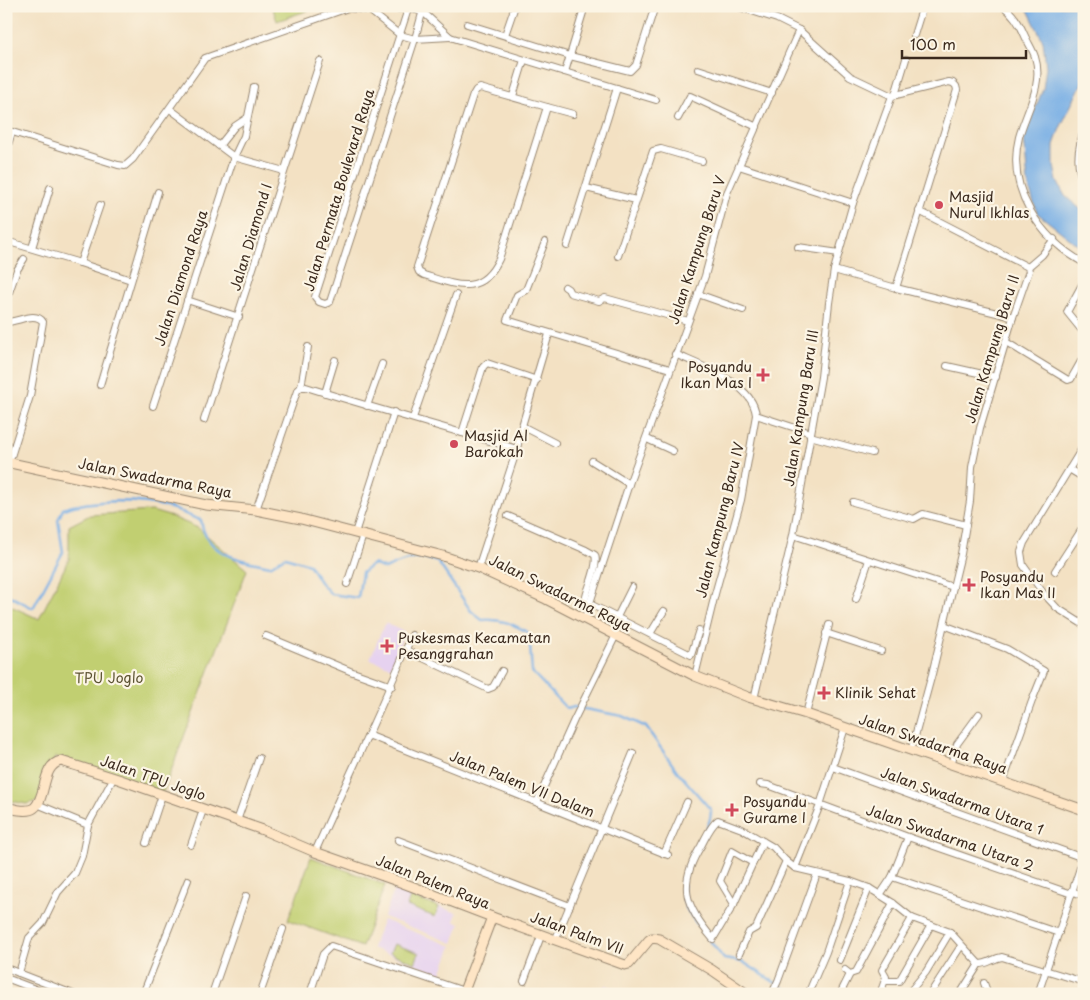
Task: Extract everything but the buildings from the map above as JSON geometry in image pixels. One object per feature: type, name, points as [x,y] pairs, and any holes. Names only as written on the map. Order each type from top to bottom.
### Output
[{"type":"main road","name":"Jalan Swadarma Raya","points":[[8,463],[206,505],[256,510],[301,518],[444,556],[478,568],[585,618],[695,676],[754,698],[806,714],[1084,810]]},
{"type":"main road","name":"Jalan TPU Joglo","points":[[37,804],[50,770],[56,762],[61,761],[114,777],[237,821],[315,852]]},
{"type":"main road","points":[[6,807],[26,810],[33,808],[37,804]]},
{"type":"main road","name":"Jalan Palem Raya","points":[[315,852],[492,917],[468,992]]},
{"type":"main road","name":"Jalan Palm VII","points":[[492,917],[625,965],[649,940],[655,938],[712,970],[736,991],[747,994]]},
{"type":"street","points":[[506,35],[515,6]]},
{"type":"street","points":[[565,72],[586,6]]},
{"type":"street","points":[[467,24],[570,56],[630,71],[636,65],[655,6]]},
{"type":"street","points":[[736,6],[776,19],[799,30],[850,76],[894,96],[949,82],[954,83],[956,86],[957,90],[896,288]]},
{"type":"street","points":[[914,35],[923,6]]},
{"type":"street","points":[[1003,6],[1021,26],[1035,58],[1037,75],[1031,105],[1019,138],[1017,152],[1017,173],[1023,198],[1034,218],[1075,259],[1084,263]]},
{"type":"street","points":[[6,150],[9,131],[125,166],[133,159],[209,55],[342,10],[408,7],[423,9],[450,37]]},
{"type":"street","name":"Jalan Permata Boulevard Raya","points":[[408,7],[315,297],[325,304],[330,302],[415,40],[423,9]]},
{"type":"street","points":[[369,10],[400,35],[415,40],[450,37],[656,100]]},
{"type":"street","name":"Jalan Kampung Baru V","points":[[585,618],[629,484],[647,439],[675,354],[698,294],[727,193],[799,30]]},
{"type":"street","name":"Jalan Kampung Baru III","points":[[754,698],[793,535],[821,378],[834,270],[853,203],[894,96],[906,59]]},
{"type":"street","points":[[513,96],[524,60]]},
{"type":"street","name":"Jalan Diamond I","points":[[204,420],[239,317],[320,61]]},
{"type":"street","points":[[698,69],[772,94]]},
{"type":"street","name":"Jalan Diamond Raya","points":[[153,406],[234,157],[244,136],[254,87]]},
{"type":"street","points":[[547,107],[494,269],[481,282],[467,286],[458,286],[419,272],[417,267],[418,261],[476,90],[480,88],[513,96],[573,114]]},
{"type":"street","points":[[567,246],[617,88]]},
{"type":"street","points":[[678,118],[690,96],[757,127]]},
{"type":"street","points":[[170,109],[234,157],[284,171]]},
{"type":"street","points":[[219,146],[235,126],[248,118]]},
{"type":"street","points":[[1084,131],[1079,148],[1078,162],[1079,172],[1084,184]]},
{"type":"street","points":[[618,256],[653,151],[661,149],[702,161]]},
{"type":"street","points":[[739,166],[853,203]]},
{"type":"street","points":[[32,248],[50,188]]},
{"type":"street","points":[[586,188],[636,200]]},
{"type":"street","points":[[100,385],[158,192]]},
{"type":"street","points":[[80,263],[100,205]]},
{"type":"street","name":"Jalan Kampung Baru II","points":[[911,751],[953,587],[966,525],[970,501],[972,466],[980,428],[1013,317],[1029,271],[1028,267],[919,211]]},
{"type":"street","points":[[1028,267],[1042,255],[1054,239]]},
{"type":"street","points":[[6,241],[131,280]]},
{"type":"street","points":[[545,242],[526,290],[517,295],[507,319],[510,322],[670,370]]},
{"type":"street","points":[[798,247],[839,253]]},
{"type":"street","points":[[6,301],[17,270],[24,259]]},
{"type":"street","points":[[834,270],[896,288],[1013,317]]},
{"type":"street","points":[[1084,281],[1067,314],[1084,333]]},
{"type":"street","points":[[564,287],[571,294],[600,302],[605,298],[688,321]]},
{"type":"street","points":[[698,294],[743,310]]},
{"type":"street","points":[[413,418],[456,295]]},
{"type":"street","points":[[187,300],[239,317]]},
{"type":"street","points":[[6,322],[37,316],[44,322],[30,396],[8,463]]},
{"type":"street","points":[[478,568],[517,449],[522,426],[550,334]]},
{"type":"street","points":[[1006,342],[1068,380],[1071,379],[1084,356]]},
{"type":"street","points":[[256,510],[300,387],[308,346]]},
{"type":"street","points":[[675,354],[724,377],[743,390],[755,406],[756,415],[872,453]]},
{"type":"street","points":[[325,393],[335,360]]},
{"type":"street","points":[[462,433],[483,367],[487,363],[536,380]]},
{"type":"street","points":[[367,406],[382,364]]},
{"type":"street","points":[[947,366],[996,377]]},
{"type":"street","points":[[300,387],[306,387],[367,406],[394,412],[517,449]]},
{"type":"street","points":[[347,584],[359,534],[394,412]]},
{"type":"street","name":"Jalan Kampung Baru IV","points":[[695,676],[741,500],[756,415]]},
{"type":"street","points":[[522,426],[555,443]]},
{"type":"street","points":[[647,439],[673,451]]},
{"type":"street","points":[[1084,445],[1024,542],[1020,558],[1044,594],[1058,608],[1084,625]]},
{"type":"street","points":[[592,462],[629,484]]},
{"type":"street","points":[[1069,469],[1084,478]]},
{"type":"street","points":[[853,502],[914,519],[924,514],[966,525]]},
{"type":"street","points":[[508,516],[595,555],[596,562],[586,590],[585,601],[590,604],[691,655],[699,630]]},
{"type":"street","points":[[1055,571],[1084,526]]},
{"type":"street","points":[[793,535],[953,587]]},
{"type":"street","points":[[856,599],[869,560]]},
{"type":"street","points":[[617,617],[632,588]]},
{"type":"street","points":[[650,634],[664,611]]},
{"type":"street","points":[[806,714],[829,624]]},
{"type":"street","points":[[944,625],[1007,649],[1044,671],[1003,782]]},
{"type":"street","points":[[826,633],[881,651]]},
{"type":"street","points":[[315,852],[392,686],[412,635]]},
{"type":"street","points":[[537,802],[574,719],[616,635]]},
{"type":"street","points":[[266,636],[350,671],[392,686]]},
{"type":"street","points":[[406,650],[488,689],[493,687],[502,671]]},
{"type":"street","points":[[951,765],[957,744],[979,714]]},
{"type":"street","points":[[795,868],[820,805],[845,728]]},
{"type":"street","name":"Jalan Palem VII Dalam","points":[[368,735],[666,854],[687,802]]},
{"type":"street","points":[[555,941],[633,753]]},
{"type":"street","points":[[237,821],[259,758]]},
{"type":"street","name":"Jalan Swadarma Utara 1","points":[[833,767],[1083,857]]},
{"type":"street","points":[[19,972],[29,938],[43,923],[58,892],[75,872],[82,856],[88,825],[114,777]]},
{"type":"street","name":"Jalan Swadarma Utara 2","points":[[760,784],[908,837],[1084,896]]},
{"type":"street","points":[[146,843],[162,795]]},
{"type":"street","points":[[37,804],[88,825]]},
{"type":"street","points":[[191,845],[204,810]]},
{"type":"street","points":[[763,841],[734,904],[713,939],[702,928],[688,899],[687,884],[694,857],[713,824],[718,820],[742,829],[774,847],[795,868],[869,888],[893,902],[912,918],[950,932],[960,946],[979,964],[987,964],[995,958],[1002,957],[1046,972],[1084,982]]},
{"type":"street","points":[[880,895],[892,878],[908,837]]},
{"type":"street","points":[[398,840],[570,906]]},
{"type":"street","points":[[734,904],[720,881],[732,851],[753,863]]},
{"type":"street","points":[[1038,994],[1083,857]]},
{"type":"street","points":[[739,954],[749,932],[756,928],[786,861]]},
{"type":"street","points":[[772,994],[817,874]]},
{"type":"street","points":[[892,878],[1059,933]]},
{"type":"street","points":[[143,994],[188,880]]},
{"type":"street","points":[[808,994],[826,952],[850,882]]},
{"type":"street","points":[[840,960],[869,888]]},
{"type":"street","points":[[212,994],[246,896]]},
{"type":"street","points":[[840,994],[847,972],[856,972],[893,902]]},
{"type":"street","points":[[880,994],[886,978],[882,970],[912,918]]},
{"type":"street","points":[[885,980],[899,981],[918,944],[931,925]]},
{"type":"street","points":[[260,994],[283,929]]},
{"type":"street","points":[[908,994],[926,972],[950,932]]},
{"type":"street","points":[[524,981],[541,936]]},
{"type":"street","points":[[310,994],[322,954],[332,946],[468,992]]},
{"type":"street","points":[[930,994],[960,946]]},
{"type":"street","points":[[960,994],[979,964]]},
{"type":"street","points":[[6,968],[73,994]]},
{"type":"street","points":[[6,978],[48,994]]},
{"type":"street","points":[[984,983],[988,994]]},
{"type":"shaded area","name":"Puskesmas Kecamatan Pesanggrahan","points":[[385,623],[404,632],[391,667],[370,659]]},
{"type":"shaded area","points":[[394,890],[457,913],[454,921],[460,924],[453,943],[384,917]]},
{"type":"shaded area","points":[[383,920],[452,946],[441,974],[372,948]]},
{"type":"shaded area","points":[[605,985],[626,994],[601,994]]},
{"type":"green space","points":[[272,6],[318,6],[318,7],[277,21]]},
{"type":"green space","name":"TPU Joglo","points":[[152,511],[198,528],[247,570],[163,792],[55,757],[39,801],[26,804],[6,800],[6,604],[39,619],[69,559],[69,526],[90,515]]},
{"type":"green space","points":[[311,857],[385,885],[362,947],[288,920]]},
{"type":"green space","points":[[410,897],[439,907],[435,917],[407,906]]},
{"type":"green space","points":[[394,944],[419,953],[415,963],[390,953]]},
{"type":"water","points":[[1024,6],[1084,6],[1084,79],[1060,128],[1054,145],[1054,166],[1057,181],[1065,196],[1084,212],[1084,250],[1037,213],[1028,184],[1024,137],[1043,89],[1046,67],[1043,41],[1028,10]]},
{"type":"waterway","points":[[6,594],[33,608],[63,552],[58,520],[63,509],[101,502],[130,501],[156,504],[176,510],[201,520],[209,541],[226,554],[270,566],[285,557],[309,564],[320,582],[331,594],[358,598],[362,573],[373,564],[385,569],[417,558],[438,562],[471,611],[482,620],[506,622],[529,633],[532,672],[567,709],[574,707],[622,716],[646,727],[677,771],[711,810],[708,826],[688,864],[686,872]]},
{"type":"waterway","points":[[684,885],[684,902],[698,925]]},
{"type":"waterway","points":[[707,937],[724,959],[743,962],[793,994]]},
{"type":"place","name":"Masjid Nurul Ikhlas","points":[[939,205]]},
{"type":"place","name":"Posyandu Ikan Mas I","points":[[763,375]]},
{"type":"place","name":"Masjid Al Barokah","points":[[454,444]]},
{"type":"place","name":"Posyandu Ikan Mas II","points":[[969,585]]},
{"type":"place","name":"Puskesmas Kecamatan Pesanggrahan","points":[[387,646]]},
{"type":"place","name":"Klinik Sehat","points":[[824,693]]},
{"type":"place","name":"Posyandu Gurame I","points":[[732,810]]}]
